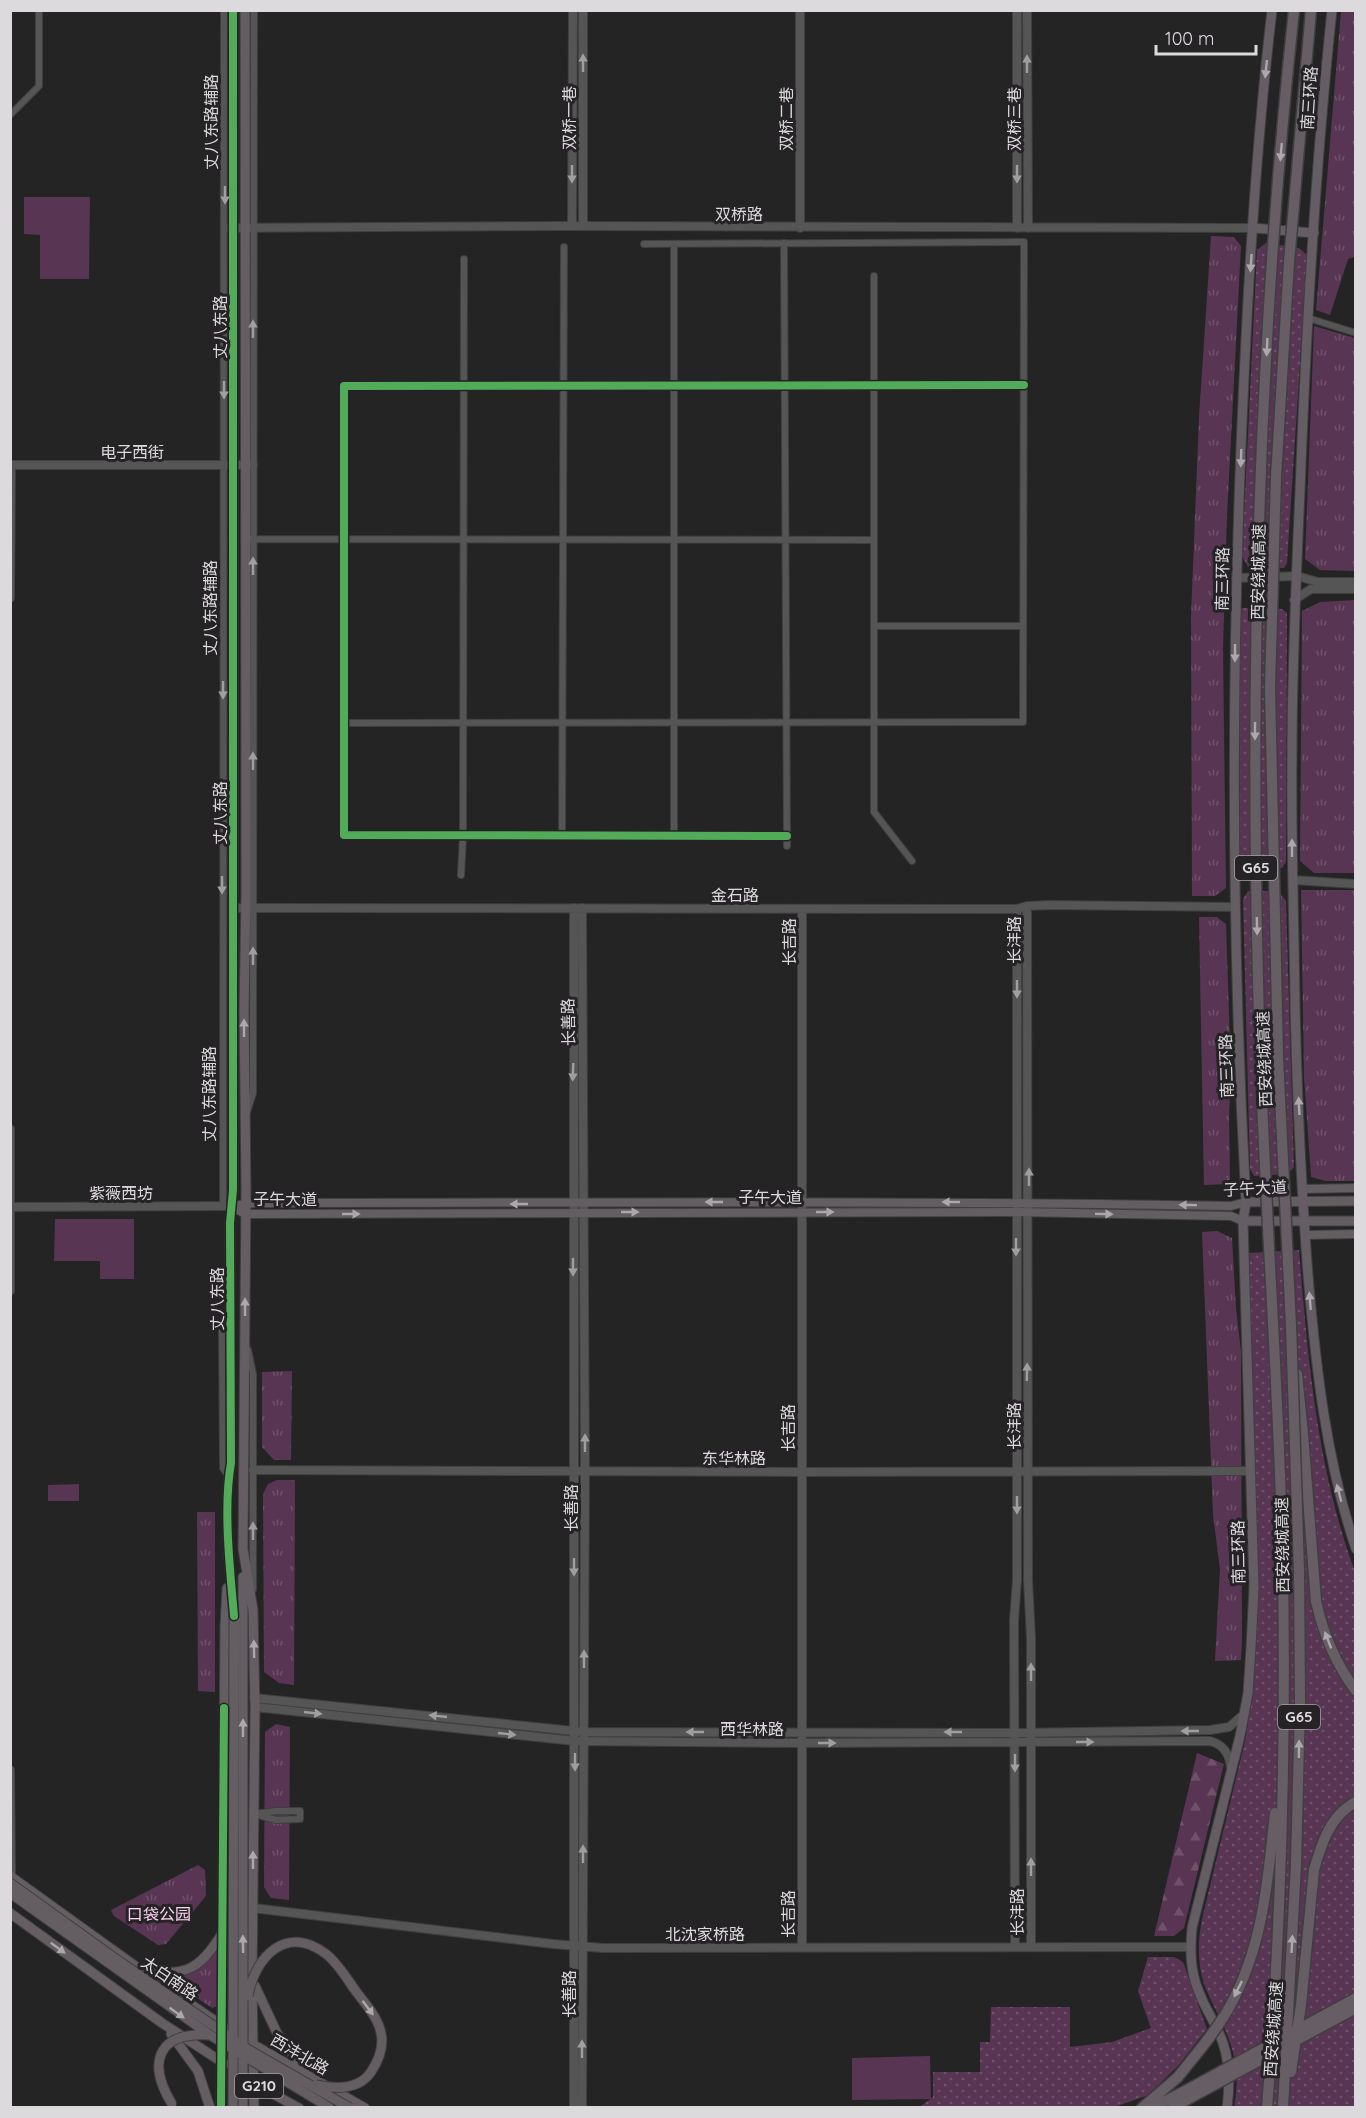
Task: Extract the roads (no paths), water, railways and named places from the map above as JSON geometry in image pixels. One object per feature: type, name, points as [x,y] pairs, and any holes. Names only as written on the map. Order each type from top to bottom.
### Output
[{"type":"highway","name":"南三环路","points":[[1227,2108],[1230,2088],[1228,2064],[1222,2041],[1198,1991],[1190,1947],[1192,1928],[1248,1693],[1254,1587],[1243,1221],[1246,1202],[1235,907],[1236,578],[1245,350],[1272,10]]},
{"type":"highway","name":"西安绕城高速","points":[[1267,2108],[1276,1956],[1284,1726],[1283,1569],[1258,983],[1255,645],[1260,478],[1271,270],[1294,10]]},
{"type":"highway","name":"西安绕城高速","points":[[1284,2108],[1296,1864],[1300,1704],[1299,1570],[1291,1326],[1278,1056],[1270,687],[1276,477],[1289,262],[1311,10]]},
{"type":"highway","name":"南三环路","points":[[1332,10],[1325,76],[1308,318],[1297,576],[1294,600],[1293,880],[1296,1060],[1302,1189],[1316,1362],[1322,1414],[1337,1488],[1356,1550]]},
{"type":"highway","points":[[1291,1326],[1304,1434],[1316,1601],[1320,1618],[1341,1672],[1356,1691]]},
{"type":"highway","points":[[1142,2108],[1178,2076],[1210,2038],[1243,1980],[1255,1944],[1265,1901],[1284,1726]]},
{"type":"highway","points":[[1284,2108],[1301,2005],[1314,1870],[1322,1842],[1333,1822],[1356,1802]]},
{"type":"highway","points":[[1173,2108],[1186,2095],[1356,1998]]},
{"type":"highway","points":[[1152,2108],[1186,2095],[1356,2008]]},
{"type":"main road","name":"丈八东路","points":[[232,2108],[238,1615],[243,1549],[244,1100],[249,908],[250,228],[245,10]]},
{"type":"main road","name":"丈八东路","points":[[228,13],[228,465],[234,908],[227,1206],[230,1223],[229,1554],[238,1615],[244,2019],[243,2108]]},
{"type":"main road","points":[[1253,228],[1314,233]]},
{"type":"main road","points":[[1302,1189],[1356,1188]]},
{"type":"main road","name":"子午大道","points":[[227,1206],[245,1214],[573,1213],[584,1207],[802,1202],[1029,1202],[1231,1206],[1246,1202],[1356,1201]]},
{"type":"main road","name":"子午大道","points":[[227,1206],[245,1203],[573,1203],[584,1207],[802,1212],[1017,1212],[1231,1216],[1243,1221],[1356,1221]]},
{"type":"main road","points":[[1305,1235],[1356,1234]]},
{"type":"main road","name":"丈八东路","points":[[243,1549],[253,1610],[255,1703],[252,1980],[254,2108]]},
{"type":"main road","points":[[221,2108],[225,1625],[229,1554]]},
{"type":"main road","name":"太白南路","points":[[11,1876],[142,1971],[222,2025]]},
{"type":"main road","name":"太白南路","points":[[10,1883],[249,2050],[308,2080],[350,2108]]},
{"type":"main road","name":"太白南路","points":[[10,1893],[210,2035],[330,2108]]},
{"type":"main road","points":[[10,1913],[162,2023],[221,2062]]},
{"type":"main road","points":[[142,1971],[182,1972],[191,1968],[207,1957],[222,1934]]},
{"type":"main road","points":[[244,2019],[249,1986],[259,1963],[268,1952],[291,1943],[314,1946],[333,1961],[375,2016],[381,2032],[382,2046],[378,2062],[368,2076],[356,2084],[328,2087],[308,2080],[277,2033],[252,1980]]},
{"type":"main road","points":[[162,2023],[198,2071],[210,2108]]},
{"type":"main road","name":"西沣北路","points":[[222,2025],[308,2080],[365,2108]]},
{"type":"main road","points":[[175,2108],[160,2082],[158,2068],[166,2045],[192,2034],[210,2035]]},
{"type":"main road","name":"G210","points":[[221,2062],[300,2108]]},
{"type":"street","points":[[10,115],[39,86],[39,10]]},
{"type":"street","points":[[250,228],[254,10]]},
{"type":"street","name":"双桥一巷","points":[[572,226],[573,10]]},
{"type":"street","name":"双桥一巷","points":[[583,10],[583,226]]},
{"type":"street","name":"双桥二巷","points":[[800,10],[800,228]]},
{"type":"street","name":"双桥三巷","points":[[1017,10],[1017,228]]},
{"type":"street","name":"双桥三巷","points":[[1027,10],[1028,228]]},
{"type":"street","name":"双桥路","points":[[229,229],[572,226],[1253,228]]},
{"type":"street","points":[[344,723],[1023,722],[1024,242],[644,244]]},
{"type":"street","points":[[784,243],[787,846]]},
{"type":"street","points":[[674,244],[674,836]]},
{"type":"street","points":[[562,836],[564,247]]},
{"type":"street","points":[[461,875],[463,836],[464,259]]},
{"type":"street","points":[[874,276],[874,812],[912,861]]},
{"type":"street","points":[[1308,318],[1356,333]]},
{"type":"street","points":[[787,836],[344,835],[344,386],[1024,385]]},
{"type":"street","points":[[10,598],[11,465]]},
{"type":"street","name":"电子西街","points":[[11,465],[249,465]]},
{"type":"street","name":"丈八东路辅路","points":[[227,1206],[228,465]]},
{"type":"street","points":[[249,539],[874,540]]},
{"type":"street","points":[[1236,578],[1297,576],[1318,582],[1356,582]]},
{"type":"street","points":[[1294,600],[1311,589],[1356,589]]},
{"type":"street","points":[[874,626],[1023,626]]},
{"type":"street","points":[[1293,880],[1356,884]]},
{"type":"street","name":"长沣路","points":[[1028,906],[1031,1947]]},
{"type":"street","name":"金石路","points":[[234,908],[1235,907]]},
{"type":"street","name":"长善路","points":[[574,2108],[573,1203],[578,908]]},
{"type":"street","name":"长善路","points":[[578,908],[584,1207],[585,1471],[582,2108]]},
{"type":"street","name":"长吉路","points":[[802,909],[802,1947]]},
{"type":"street","name":"长沣路","points":[[1015,1947],[1014,1620],[1017,1580],[1018,1471],[1017,909]]},
{"type":"street","points":[[10,1129],[10,1291]]},
{"type":"street","name":"紫薇西坊","points":[[11,1207],[227,1206]]},
{"type":"street","points":[[229,1477],[223,1468],[222,1330],[230,1307]]},
{"type":"street","points":[[245,1338],[252,1374],[253,1610]]},
{"type":"street","points":[[231,1463],[244,1463]]},
{"type":"street","name":"东华林路","points":[[253,1470],[1251,1471]]},
{"type":"street","name":"西华林路","points":[[255,1703],[575,1741],[584,1737],[801,1731],[1015,1733],[1216,1730],[1234,1724],[1243,1715]]},
{"type":"street","name":"西华林路","points":[[255,1703],[574,1730],[584,1737],[802,1743],[1213,1742],[1220,1745],[1229,1757],[1231,1772]]},
{"type":"street","points":[[10,1770],[11,1876]]},
{"type":"street","points":[[300,1811],[300,1819],[276,1820],[254,1814],[300,1811]]},
{"type":"street","name":"北沈家桥路","points":[[223,1904],[583,1947],[1190,1947]]},
{"type":"park label","name":"口袋公园","points":[[159,1914]]}]
